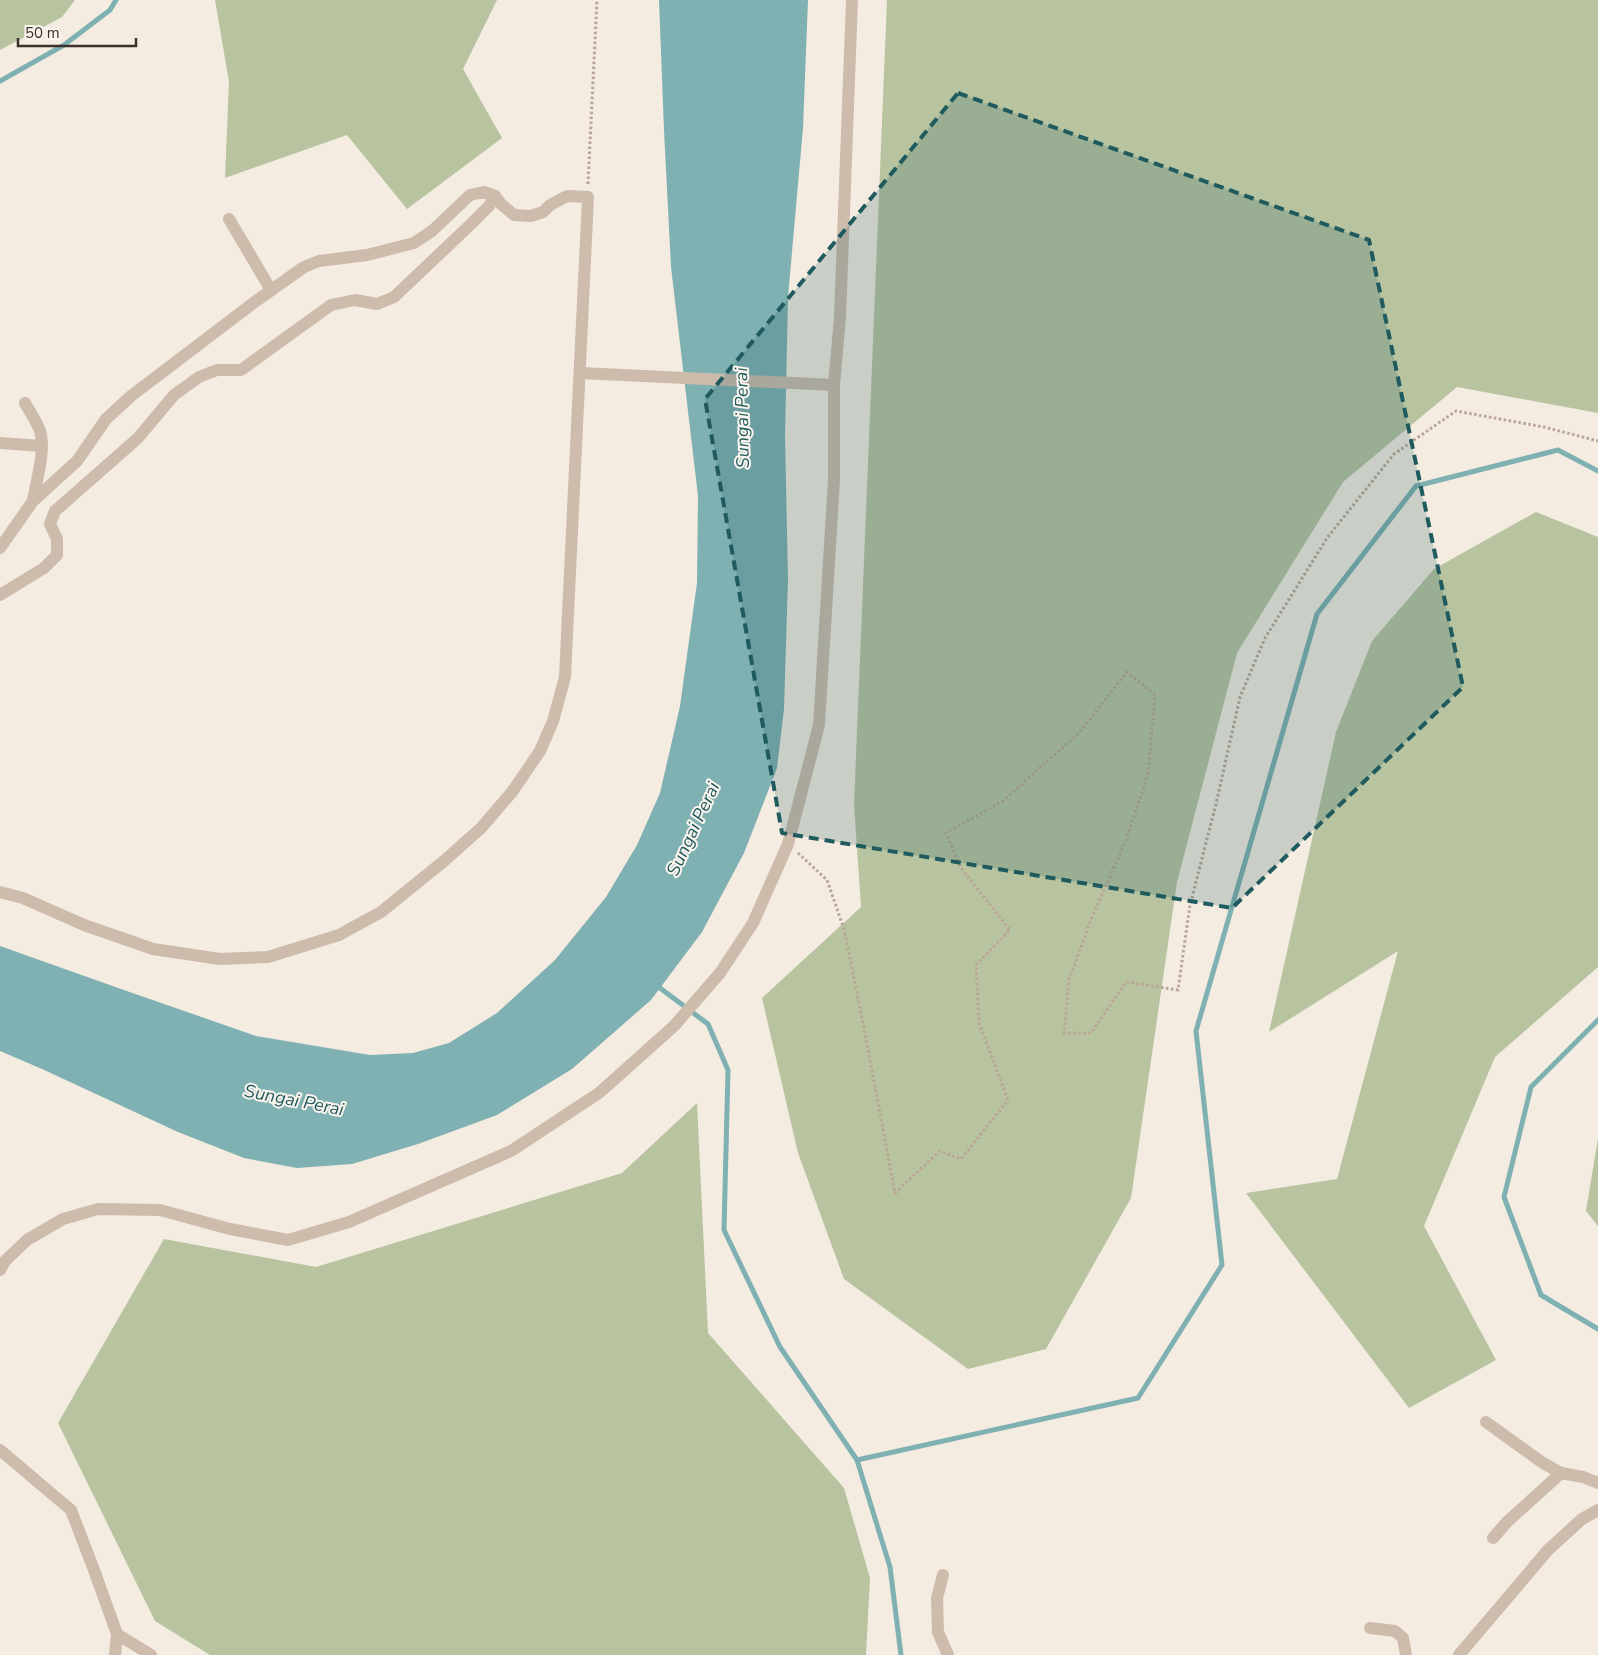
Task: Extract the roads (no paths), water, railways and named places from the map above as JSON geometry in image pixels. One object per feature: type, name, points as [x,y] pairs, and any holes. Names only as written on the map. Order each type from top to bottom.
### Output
[{"type":"street","points":[[0,1270],[5,1261],[28,1240],[64,1218],[98,1208],[160,1210],[230,1229],[288,1240],[349,1222],[511,1151],[599,1093],[674,1026],[720,973],[753,923],[788,844],[819,725],[834,480],[834,385],[840,317],[852,0]]},
{"type":"street","points":[[0,892],[23,898],[84,924],[153,948],[220,959],[268,957],[339,935],[381,912],[481,828],[512,792],[540,751],[553,721],[565,677],[588,197],[567,196],[550,205],[543,212],[532,216],[514,215],[495,196],[484,192],[470,194],[432,231],[414,243],[367,256],[319,261],[304,267],[185,353],[131,396],[106,419],[77,461],[33,502],[2,542]]},
{"type":"street","points":[[0,595],[44,568],[57,555],[57,540],[50,524],[55,511],[138,438],[174,395],[198,376],[217,370],[241,370],[331,305],[355,300],[377,304],[394,297],[489,206],[495,196]]},
{"type":"street","points":[[229,220],[271,290]]},
{"type":"street","points":[[580,374],[834,385]]},
{"type":"street","points":[[25,403],[41,432],[42,446],[33,502]]},
{"type":"street","points":[[0,443],[42,446]]},
{"type":"street","points":[[1486,1422],[1543,1463],[1561,1473],[1584,1477],[1598,1482]]},
{"type":"street","points":[[0,1450],[71,1510],[117,1634],[115,1655]]},
{"type":"street","points":[[1493,1538],[1561,1473]]},
{"type":"street","points":[[1459,1655],[1548,1550],[1582,1520],[1598,1510]]},
{"type":"street","points":[[943,1575],[938,1598],[938,1632],[943,1651]]},
{"type":"street","points":[[1370,1628],[1395,1631],[1403,1638],[1406,1655]]},
{"type":"street","points":[[117,1634],[151,1655]]},
{"type":"water","name":"Sungai Perai","points":[[659,0],[808,0],[803,128],[788,297],[785,436],[788,579],[784,709],[777,768],[744,853],[702,932],[651,1000],[572,1069],[497,1115],[418,1144],[352,1164],[297,1168],[244,1158],[178,1132],[0,1051],[0,946],[256,1036],[370,1055],[413,1053],[449,1043],[497,1013],[555,960],[606,897],[637,845],[660,793],[680,706],[697,583],[698,496],[671,267]]},
{"type":"waterway","points":[[0,81],[64,45],[110,10],[116,0]]},
{"type":"waterway","points":[[901,1655],[890,1567],[857,1460],[1138,1398],[1222,1265],[1196,1031],[1317,614],[1416,486],[1558,450],[1598,471]]},
{"type":"waterway","points":[[656,985],[708,1024],[728,1070],[724,1230],[780,1347],[857,1460]]},
{"type":"waterway","points":[[1598,1020],[1531,1087],[1504,1197],[1541,1295],[1598,1329]]}]
